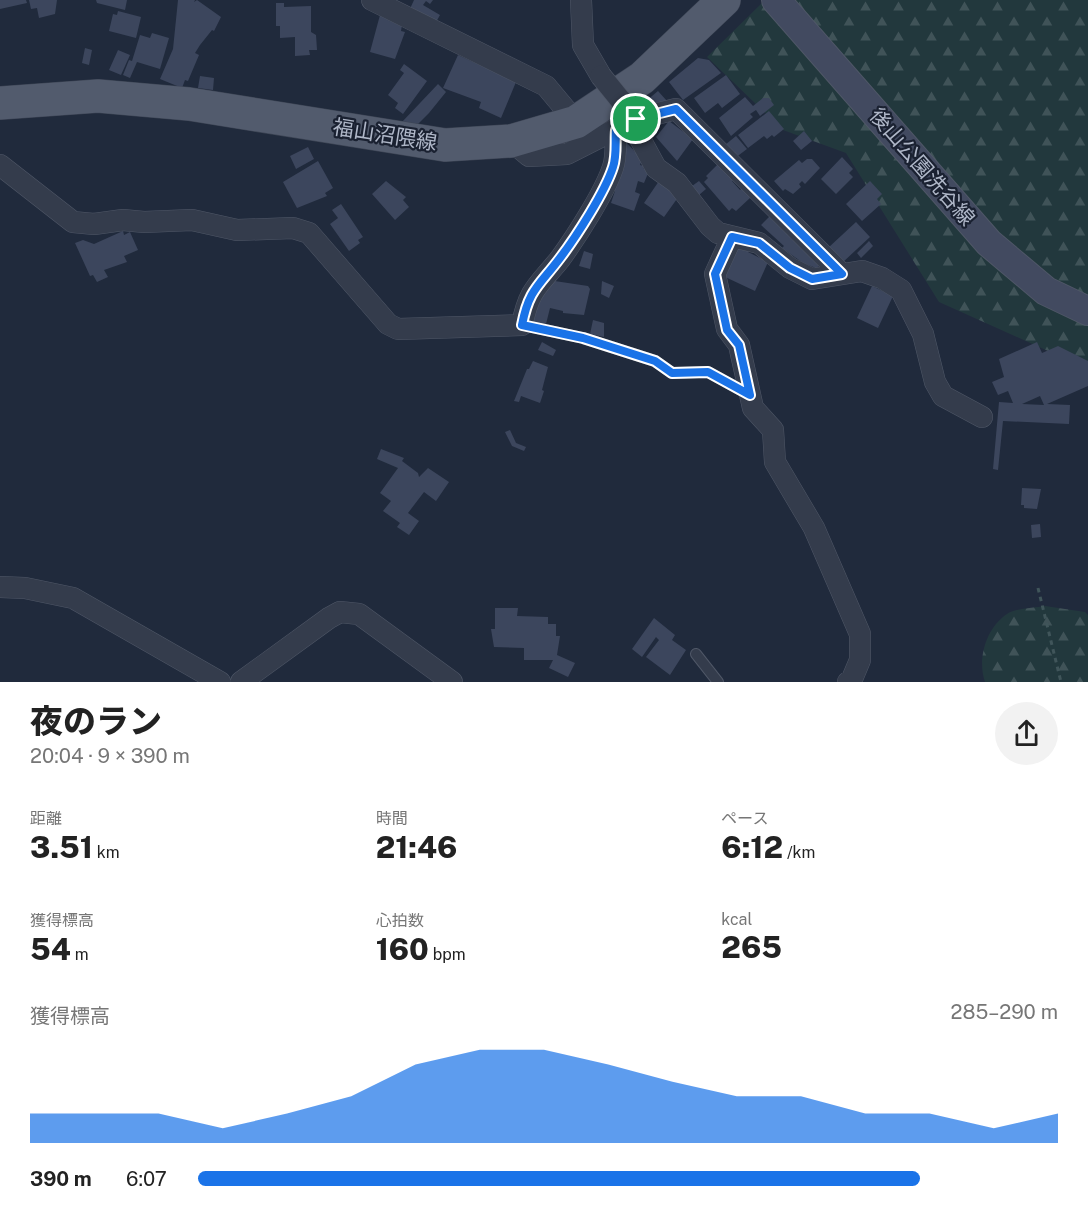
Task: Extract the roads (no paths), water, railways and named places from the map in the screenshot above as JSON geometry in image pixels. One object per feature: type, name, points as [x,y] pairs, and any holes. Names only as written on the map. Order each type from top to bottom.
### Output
[{"type":"main road","name":"福山沼隈線","points":[[0,103],[98,96],[189,104],[445,145],[511,141],[576,122],[642,78],[724,0]]},
{"type":"main road","name":"後山公園洗谷線","points":[[776,0],[989,243],[1046,291],[1088,311]]},
{"type":"street","points":[[372,0],[546,86],[576,122]]},
{"type":"street","points":[[581,0],[583,45],[656,168],[677,183],[710,226],[722,235],[759,243],[790,268],[812,279],[862,271],[882,278],[901,290],[923,334],[935,382],[943,396],[982,417]]},
{"type":"street","points":[[511,141],[530,156],[567,154],[629,121],[676,109],[842,274]]},
{"type":"street","points":[[0,165],[73,222],[94,224],[123,220],[144,222],[192,220],[237,230],[293,228],[309,233],[388,324],[399,329],[522,325],[527,300],[539,281],[560,258],[600,193],[614,166],[629,121]]},
{"type":"street","points":[[732,237],[715,274],[727,330],[739,345],[753,408],[773,430],[775,462],[814,528],[860,634],[860,660],[852,679],[848,682]]},
{"type":"street","points":[[0,587],[24,588],[73,598],[220,682]]},
{"type":"street","points":[[241,682],[328,618],[340,612],[359,614],[452,682]]},
{"type":"lane","points":[[522,325],[583,338],[655,361],[672,373],[708,372],[750,395]]},
{"type":"lane","points":[[696,654],[718,682]]}]
